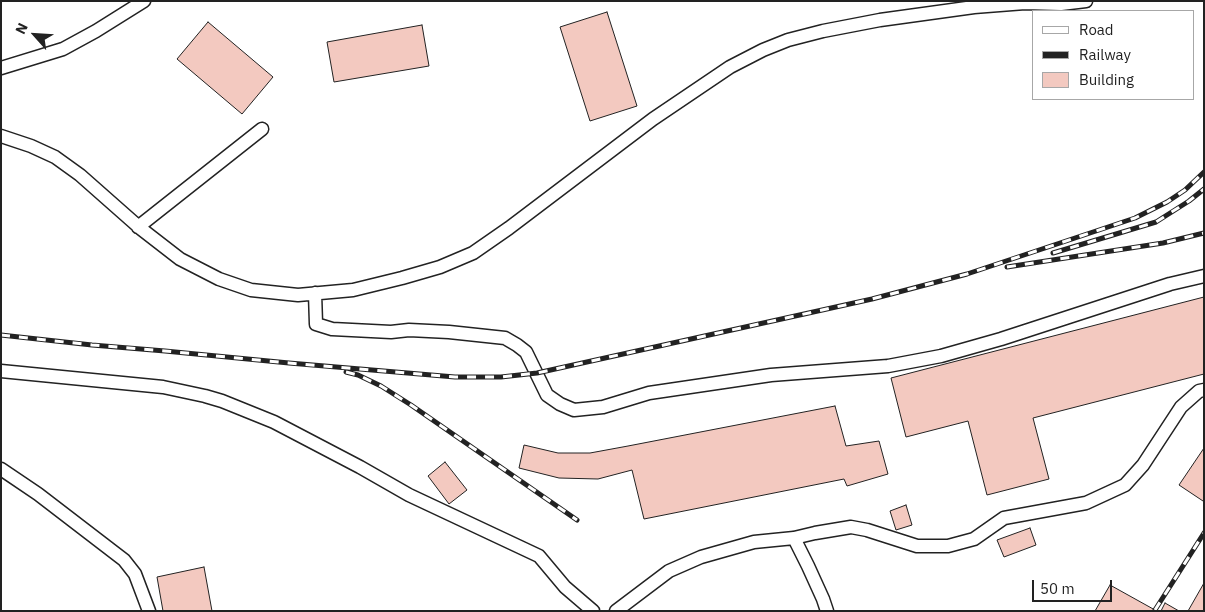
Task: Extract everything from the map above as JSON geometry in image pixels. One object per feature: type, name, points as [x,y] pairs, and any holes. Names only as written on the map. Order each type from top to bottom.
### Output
[{"type":"street","points":[[1,68],[64,49],[144,1]]},
{"type":"street","points":[[1,136],[31,146],[55,157],[80,175],[138,226],[180,259],[219,279],[252,290],[298,295],[353,290],[440,267],[473,253],[661,114],[730,68],[762,50],[788,40],[822,31],[880,20],[1025,2],[1061,4],[1086,1]]},
{"type":"street","points":[[138,226],[262,129]]},
{"type":"street","points":[[315,293],[316,324],[332,328],[391,332],[409,330],[449,332],[505,338],[526,352],[547,394],[560,404],[574,410],[603,407],[649,393],[771,375],[888,366],[941,356],[1001,339],[1170,284],[1204,276]]},
{"type":"street","points":[[1,371],[163,387],[222,401],[274,422],[409,495],[539,556],[564,587],[594,611]]},
{"type":"street","points":[[616,611],[669,570],[701,557],[754,542],[794,538],[851,527],[867,530],[917,546],[948,546],[974,538],[1004,518],[1086,503],[1125,485],[1144,465],[1181,407],[1199,391],[1204,390]]},
{"type":"street","points":[[1,469],[38,494],[124,560],[135,574],[149,611]]},
{"type":"street","points":[[794,538],[823,599],[826,611]]},
{"type":"building","points":[[607,12],[637,106],[590,121],[560,27]]},
{"type":"building","points":[[208,22],[273,77],[242,114],[177,59]]},
{"type":"building","points":[[422,25],[429,66],[334,82],[327,42]]},
{"type":"building","points":[[1204,297],[1204,374],[1033,418],[1049,479],[987,495],[968,421],[906,437],[891,378]]},
{"type":"building","points":[[835,406],[846,446],[879,441],[888,474],[847,486],[844,479],[644,519],[632,470],[598,479],[559,478],[519,468],[524,445],[558,453],[590,453]]},
{"type":"building","points":[[1204,448],[1204,501],[1203,501],[1179,485]]},
{"type":"building","points":[[445,462],[467,490],[449,504],[428,476]]},
{"type":"building","points":[[906,505],[912,525],[896,530],[890,511]]},
{"type":"building","points":[[1030,528],[1036,545],[1004,557],[997,540]]},
{"type":"building","points":[[204,567],[212,611],[163,611],[157,577]]},
{"type":"building","points":[[1204,583],[1204,611],[1188,611]]},
{"type":"building","points":[[1110,585],[1155,610],[1155,611],[1095,611]]},
{"type":"building","points":[[1165,603],[1179,611],[1161,611]]},
{"type":"railway","points":[[1,335],[92,345],[455,377],[501,377],[537,373],[872,299],[967,274],[1135,218],[1167,202],[1185,190],[1204,172]]},
{"type":"railway","points":[[1053,253],[1156,222],[1204,189]]},
{"type":"railway","points":[[1007,267],[1163,243],[1204,233]]},
{"type":"railway","points":[[346,372],[358,375],[381,386],[411,405],[577,520]]},
{"type":"railway","points":[[1155,610],[1204,533]]}]
